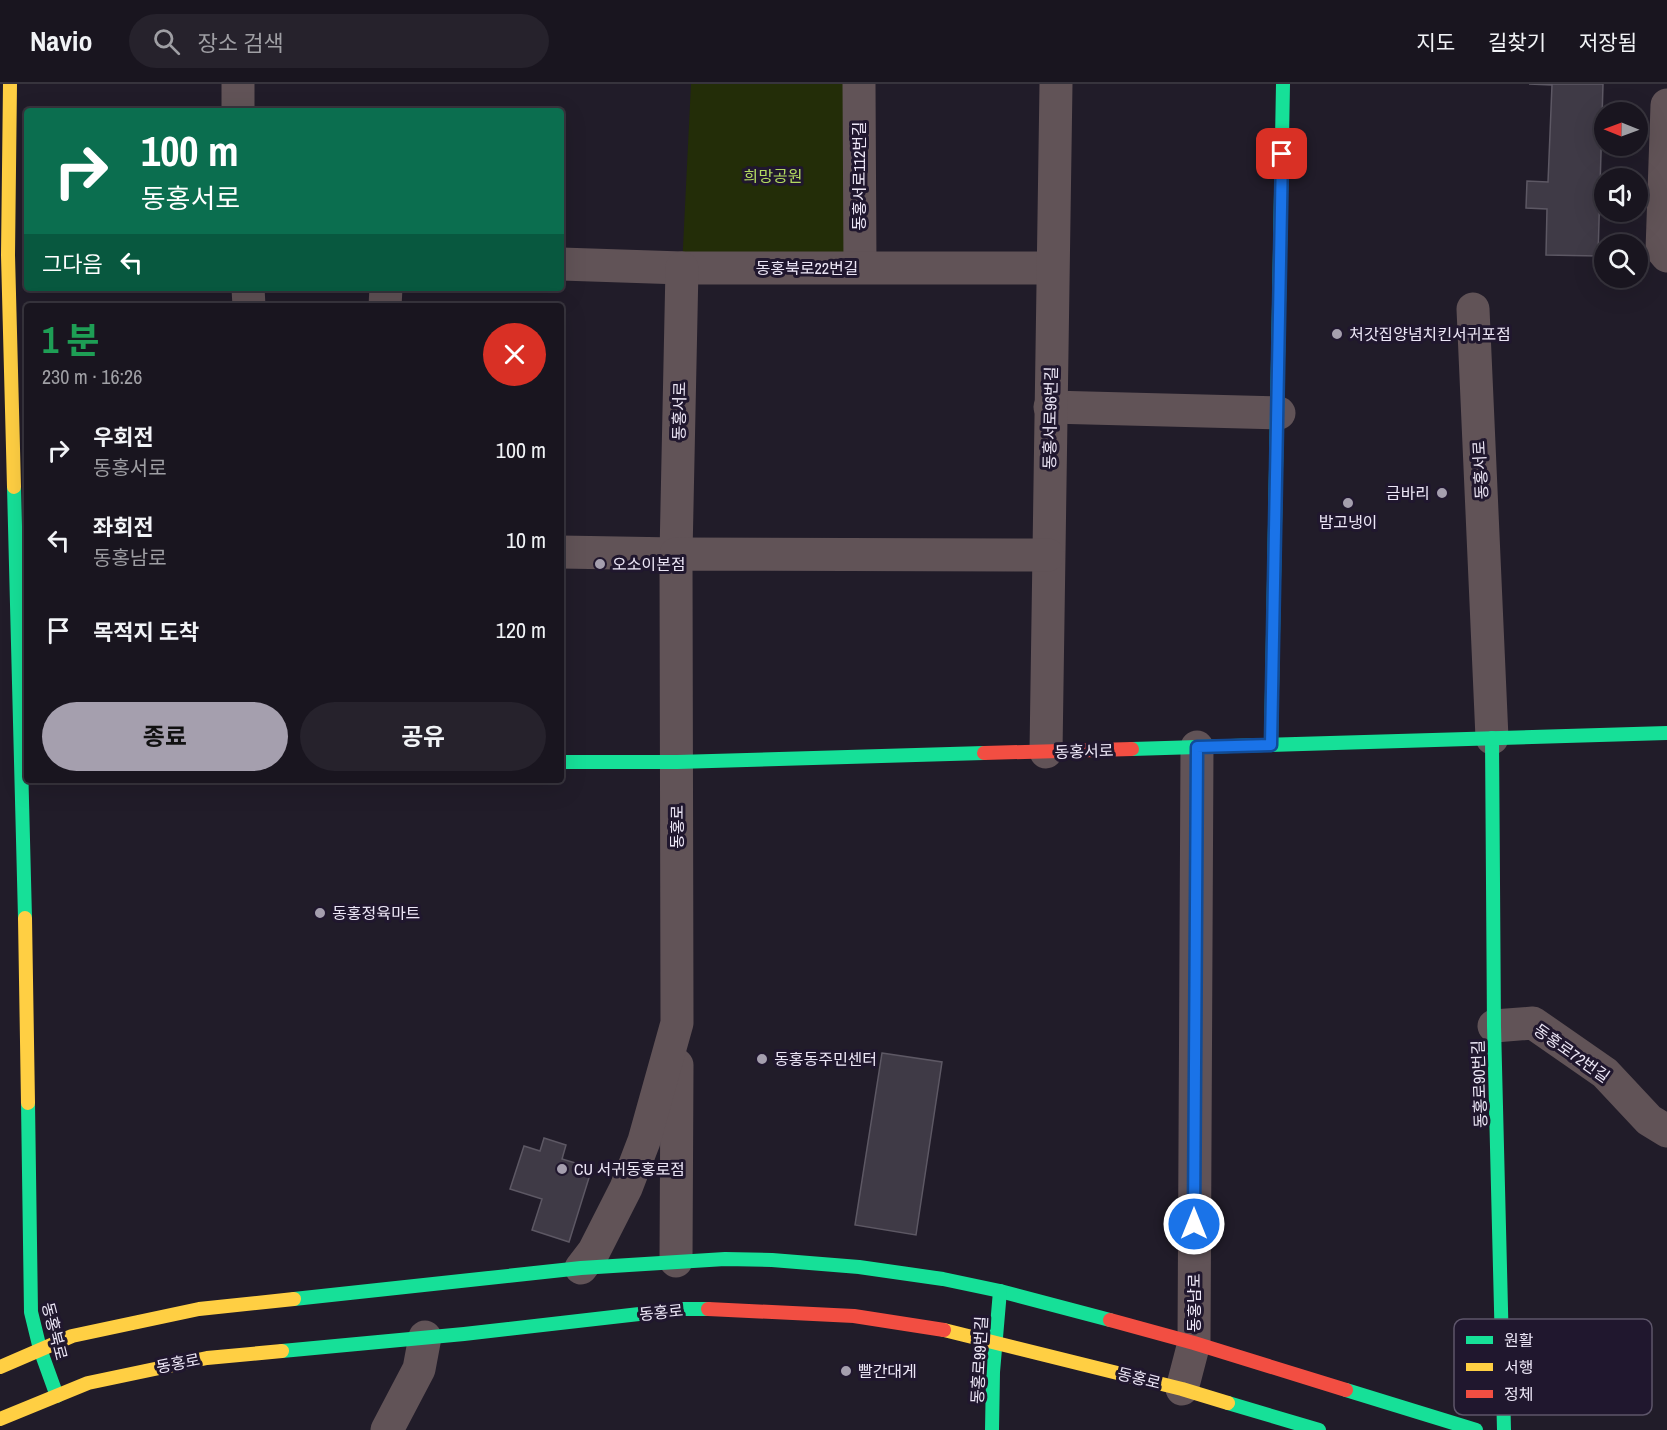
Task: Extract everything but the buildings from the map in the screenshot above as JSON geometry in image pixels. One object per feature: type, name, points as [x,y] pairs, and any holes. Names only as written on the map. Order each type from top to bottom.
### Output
[{"type":"street","name":"동홍북로","points":[[10,84],[18,255],[24,761]]},
{"type":"street","points":[[238,84],[238,108]]},
{"type":"street","name":"동홍서로112번길","points":[[859,84],[860,267]]},
{"type":"street","name":"동홍서로96번길","points":[[1046,752],[1056,84]]},
{"type":"street","points":[[1271,745],[1279,413],[1283,84]]},
{"type":"street","points":[[1667,105],[1662,250],[1667,256]]},
{"type":"street","name":"동홍북로22번길","points":[[564,264],[682,268],[1052,268]]},
{"type":"street","name":"동홍서로","points":[[677,762],[676,554],[682,268]]},
{"type":"street","name":"동홍서로","points":[[1473,309],[1492,738]]},
{"type":"street","points":[[1050,407],[1279,413]]},
{"type":"street","points":[[564,552],[1048,555]]},
{"type":"street","name":"동홍서로","points":[[564,762],[677,762],[1667,733]]},
{"type":"street","name":"동홍로90번길","points":[[1492,738],[1494,1026],[1501,1319]]},
{"type":"street","name":"동홍남로","points":[[1182,1389],[1194,1343],[1197,747]]},
{"type":"street","name":"동홍로","points":[[581,1268],[594,1251],[626,1188],[644,1141],[677,1023],[677,762]]},
{"type":"street","name":"동홍북로","points":[[24,783],[31,1312],[40,1349],[57,1396]]},
{"type":"street","points":[[676,1262],[677,1023]]},
{"type":"street","name":"동홍로72번길","points":[[1494,1026],[1533,1023],[1605,1073],[1649,1120],[1667,1131]]},
{"type":"street","points":[[0,1367],[72,1336],[200,1309],[581,1268],[676,1262],[772,1260],[859,1267],[943,1280],[1000,1292],[1194,1343],[1476,1430]]},
{"type":"street","name":"동홍로99번길","points":[[992,1430],[995,1343],[1000,1292]]},
{"type":"street","name":"동홍로","points":[[0,1419],[88,1383],[207,1358],[682,1309],[725,1309],[854,1316],[934,1328],[1182,1389],[1319,1430]]},
{"type":"street","points":[[387,1430],[419,1369],[425,1337]]},
{"type":"street","name":"동홍로90번길","points":[[1504,1415],[1504,1430]]},
{"type":"green space","name":"희망공원","points":[[691,84],[859,84],[860,267],[682,268]]},
{"type":"traffic: fast","points":[[1271,745],[1283,84]]},
{"type":"traffic: fast","points":[[14,487],[25,918]]},
{"type":"traffic: fast","points":[[1132,749],[1667,733]]},
{"type":"traffic: fast","points":[[1492,738],[1494,1026],[1501,1319]]},
{"type":"traffic: fast","points":[[564,762],[677,762],[984,753]]},
{"type":"traffic: fast","points":[[28,1103],[31,1312],[40,1349],[57,1396]]},
{"type":"traffic: fast","points":[[294,1299],[581,1268],[725,1259],[772,1260],[859,1267],[943,1279],[1000,1291],[1110,1320]]},
{"type":"traffic: fast","points":[[992,1430],[993,1372],[1000,1291]]},
{"type":"traffic: fast","points":[[282,1351],[464,1334],[683,1309],[708,1309]]},
{"type":"traffic: fast","points":[[1346,1390],[1476,1430]]},
{"type":"traffic: fast","points":[[1228,1403],[1319,1430]]},
{"type":"traffic: fast","points":[[1504,1415],[1504,1430]]},
{"type":"traffic: slow","points":[[10,84],[8,255],[14,487]]},
{"type":"traffic: slow","points":[[25,918],[28,1103]]},
{"type":"traffic: slow","points":[[0,1367],[72,1336],[199,1309],[294,1299]]},
{"type":"traffic: slow","points":[[944,1330],[1182,1389],[1228,1403]]},
{"type":"traffic: slow","points":[[0,1419],[88,1383],[207,1358],[282,1351]]},
{"type":"traffic: jam","points":[[984,753],[1132,749]]},
{"type":"traffic: jam","points":[[708,1309],[854,1316],[944,1330]]},
{"type":"traffic: jam","points":[[1110,1320],[1194,1343],[1346,1390]]},
{"type":"place","name":"처갓집양념치킨서귀포점","points":[[1337,334]]},
{"type":"place","name":"금바리","points":[[1442,493]]},
{"type":"place","name":"밤고냉이","points":[[1348,503]]},
{"type":"place","name":"오소이본점","points":[[600,564]]},
{"type":"place","name":"동홍정육마트","points":[[320,913]]},
{"type":"place","name":"동홍동주민센터","points":[[762,1059]]},
{"type":"place","name":"CU 서귀동홍로점","points":[[562,1169]]},
{"type":"place","name":"빨간대게","points":[[846,1371]]},
{"type":"route","points":[[1194,1224],[1197,747],[1271,745],[1279,413],[1282,154]]}]
